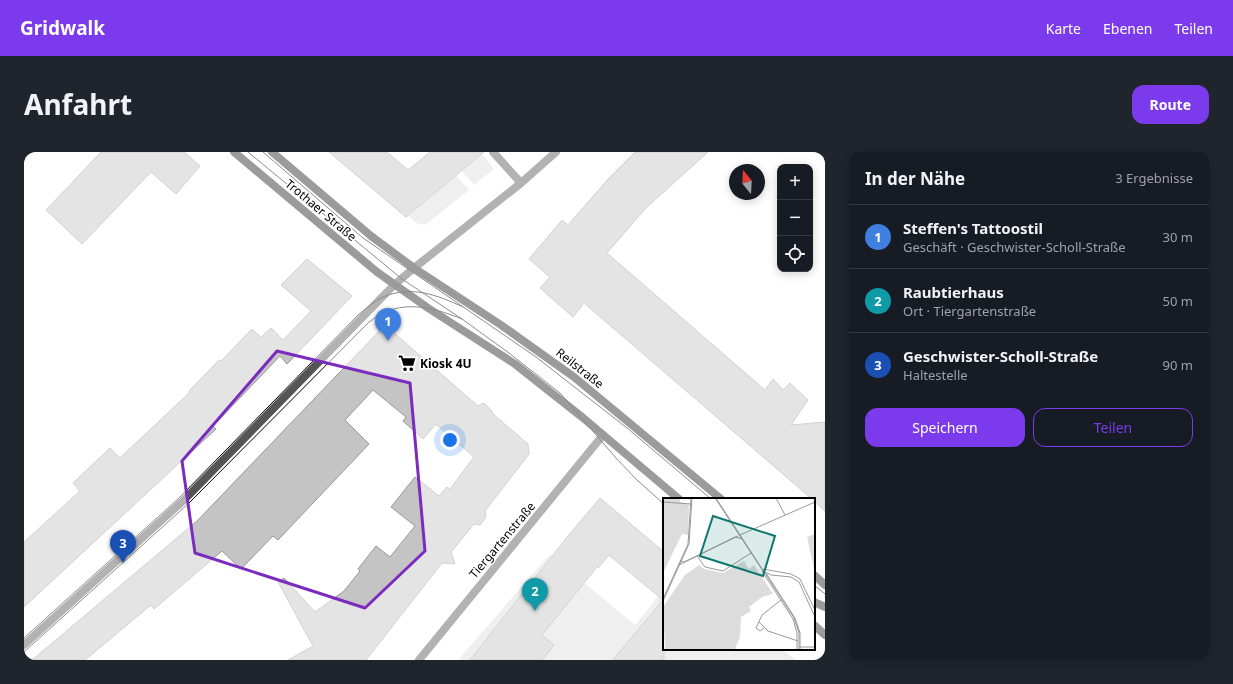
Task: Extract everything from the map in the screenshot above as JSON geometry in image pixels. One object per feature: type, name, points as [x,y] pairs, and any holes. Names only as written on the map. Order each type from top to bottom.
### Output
[{"type":"main road","name":"Trothaer Straße","points":[[234,152],[394,285]]},
{"type":"main road","name":"Trothaer Straße","points":[[272,152],[371,236],[414,268]]},
{"type":"main road","name":"Reilstraße","points":[[414,268],[501,325],[574,377],[720,498]]},
{"type":"main road","points":[[394,285],[515,364],[679,498]]},
{"type":"main road","points":[[815,571],[825,575]]},
{"type":"main road","points":[[815,576],[825,585]]},
{"type":"main road","points":[[815,602],[825,607]]},
{"type":"main road","points":[[815,626],[825,635]]},
{"type":"street","points":[[493,152],[521,183]]},
{"type":"street","points":[[24,645],[184,500],[394,285],[521,183],[556,152]]},
{"type":"street","name":"Tiergartenstraße","points":[[419,660],[603,435]]},
{"type":"street","points":[[815,580],[825,590]]},
{"type":"highlighted area","points":[[277,351],[410,383],[425,551],[365,608],[195,553],[182,461]]},
{"type":"shaded area","points":[[482,154],[494,169],[474,185],[462,171]]},
{"type":"shaded area","points":[[456,176],[469,190],[425,225],[416,223],[408,216]]},
{"type":"shaded area","points":[[550,554],[635,625],[663,590],[663,650],[783,650],[796,660],[458,660]]},
{"type":"building","points":[[101,152],[184,152],[200,166],[176,194],[151,172],[82,244],[46,210]]},
{"type":"building","points":[[329,152],[387,152],[408,170],[430,152],[484,152],[406,217]]},
{"type":"building","points":[[635,152],[708,152],[645,209],[607,253],[765,390],[773,379],[783,390],[790,383],[808,400],[791,425],[825,422],[825,511],[815,502],[815,498],[811,498],[584,303],[573,317],[540,288],[550,277],[529,259],[562,220],[568,225],[609,178]]},
{"type":"building","points":[[307,259],[352,296],[287,364],[280,356],[213,426],[216,429],[24,607],[24,542],[80,491],[73,483],[110,448],[120,458],[190,392],[189,391],[219,360],[221,361],[252,329],[261,337],[271,328],[283,340],[311,311],[281,285]]},
{"type":"building","points":[[385,325],[478,406],[484,403],[493,414],[528,444],[529,454],[485,511],[486,517],[480,525],[474,524],[451,552],[455,564],[442,563],[366,660],[288,660],[313,646],[278,582],[284,578],[315,612],[344,591],[360,571],[358,569],[376,546],[390,557],[415,526],[391,507],[415,477],[439,496],[447,487],[450,489],[474,457],[436,424],[423,439],[403,421],[406,417],[373,390],[345,420],[369,444],[278,540],[273,536],[241,569],[222,551],[154,609],[151,605],[85,660],[32,660],[197,521]]},
{"type":"building","points":[[600,498],[663,551],[663,600],[609,555],[598,568],[597,567],[542,635],[554,645],[542,660],[470,660]]},
{"type":"building","points":[[663,600],[664,660],[613,660]]},
{"type":"tram line","points":[[248,152],[402,279],[462,319],[560,393],[616,458],[637,480],[663,503]]},
{"type":"tram line","points":[[263,152],[363,238],[536,357],[627,428],[710,498]]},
{"type":"tram line","points":[[24,638],[179,498],[358,315],[373,303],[394,293],[414,292],[434,295],[463,307]]},
{"type":"tram line","points":[[24,652],[189,503],[369,322],[383,313],[404,307],[434,309],[462,319]]},
{"type":"tram line","points":[[815,586],[825,594]]},
{"type":"tram line","points":[[815,630],[825,638]]},
{"type":"place","name":"Steffen's Tattoostil","points":[[388,341]]},
{"type":"place","name":"Kiosk 4U","points":[[407,363]]},
{"type":"place","name":"Geschwister-Scholl-Straße","points":[[123,563]]},
{"type":"place","name":"Raubtierhaus","points":[[535,611]]}]
